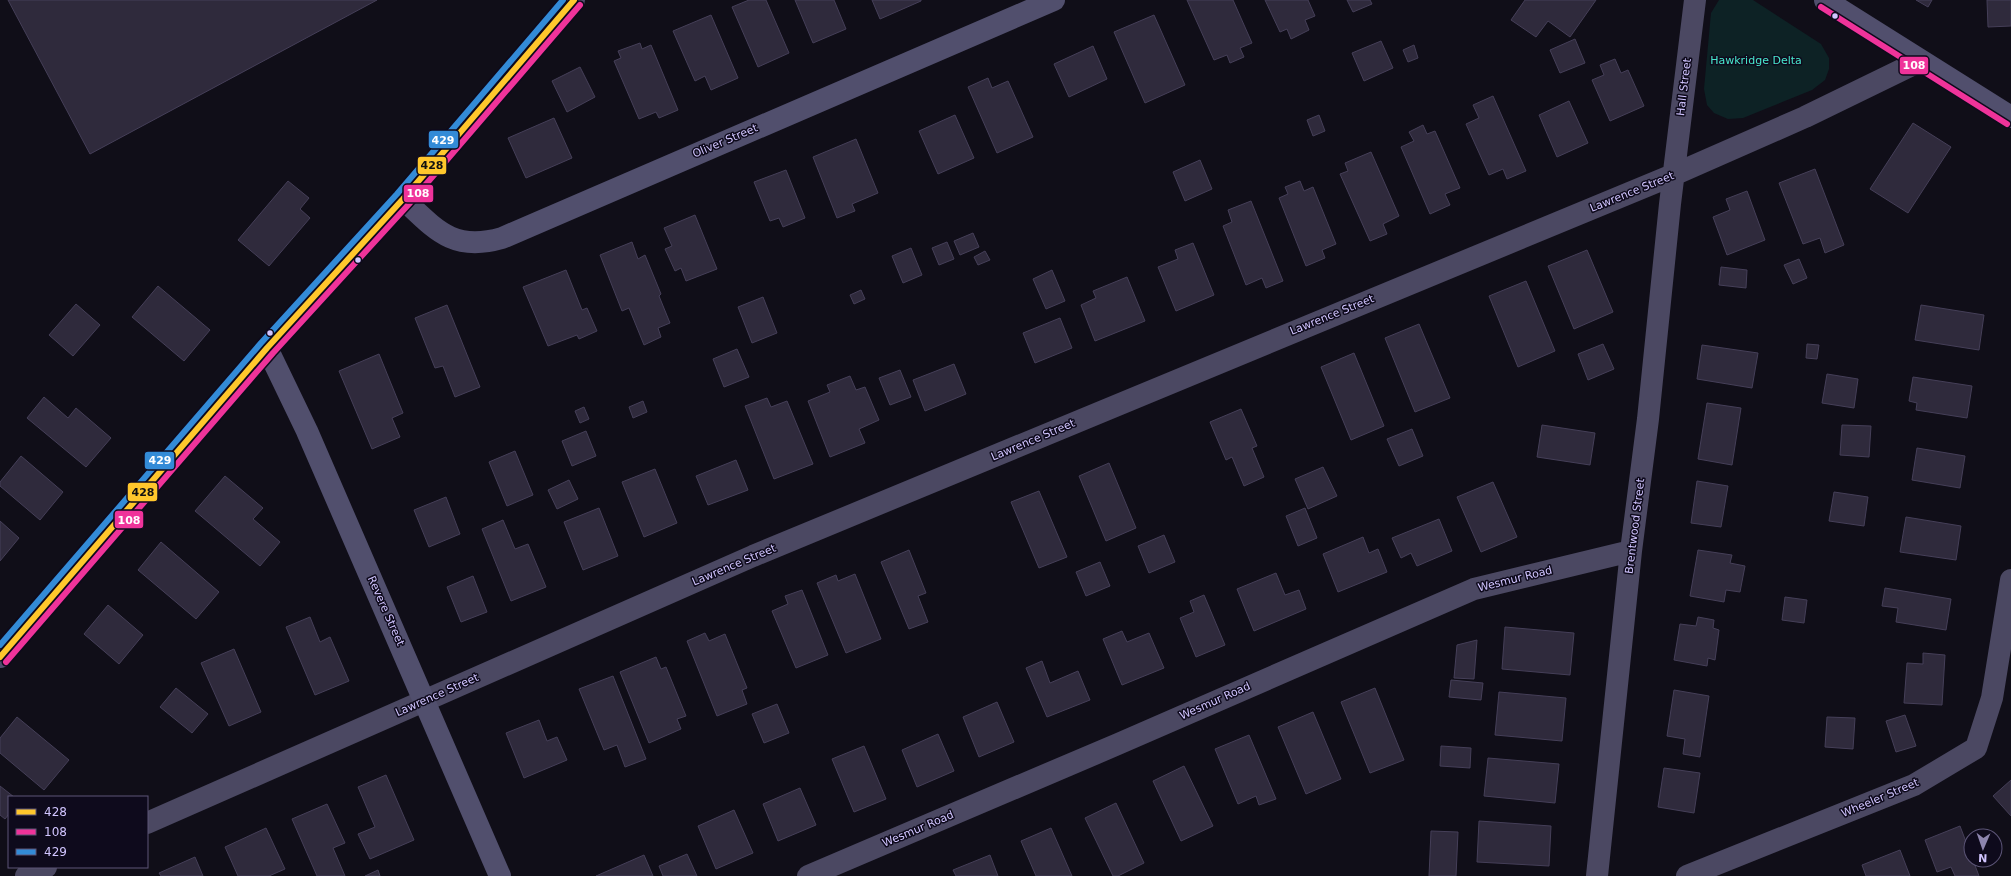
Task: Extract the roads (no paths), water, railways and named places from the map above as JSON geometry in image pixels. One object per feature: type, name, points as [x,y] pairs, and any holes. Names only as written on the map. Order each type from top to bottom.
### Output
[{"type":"street","points":[[0,657],[268,348],[403,199],[574,0]]},
{"type":"street","name":"Oliver Street","points":[[403,199],[430,224],[449,237],[458,241],[476,242],[502,238],[1054,0]]},
{"type":"street","name":"Hall Street","points":[[1673,175],[1696,0]]},
{"type":"street","points":[[1825,0],[2011,117]]},
{"type":"street","name":"Lawrence Street","points":[[148,823],[753,556],[1673,175],[1805,117],[1920,60]]},
{"type":"street","name":"Brentwood Street","points":[[1597,876],[1631,551],[1648,419],[1673,175]]},
{"type":"street","name":"Revere Street","points":[[268,348],[307,431],[425,700],[500,876]]},
{"type":"street","name":"Wesmur Road","points":[[808,876],[1126,741],[1474,589],[1631,551]]},
{"type":"street","name":"Wheeler Street","points":[[1687,876],[1914,785],[1976,748],[1992,698],[2011,580]]},
{"type":"street","points":[[26,876],[44,868]]},
{"type":"park label","name":"Hawkridge Delta","points":[[1756,60]]}]
